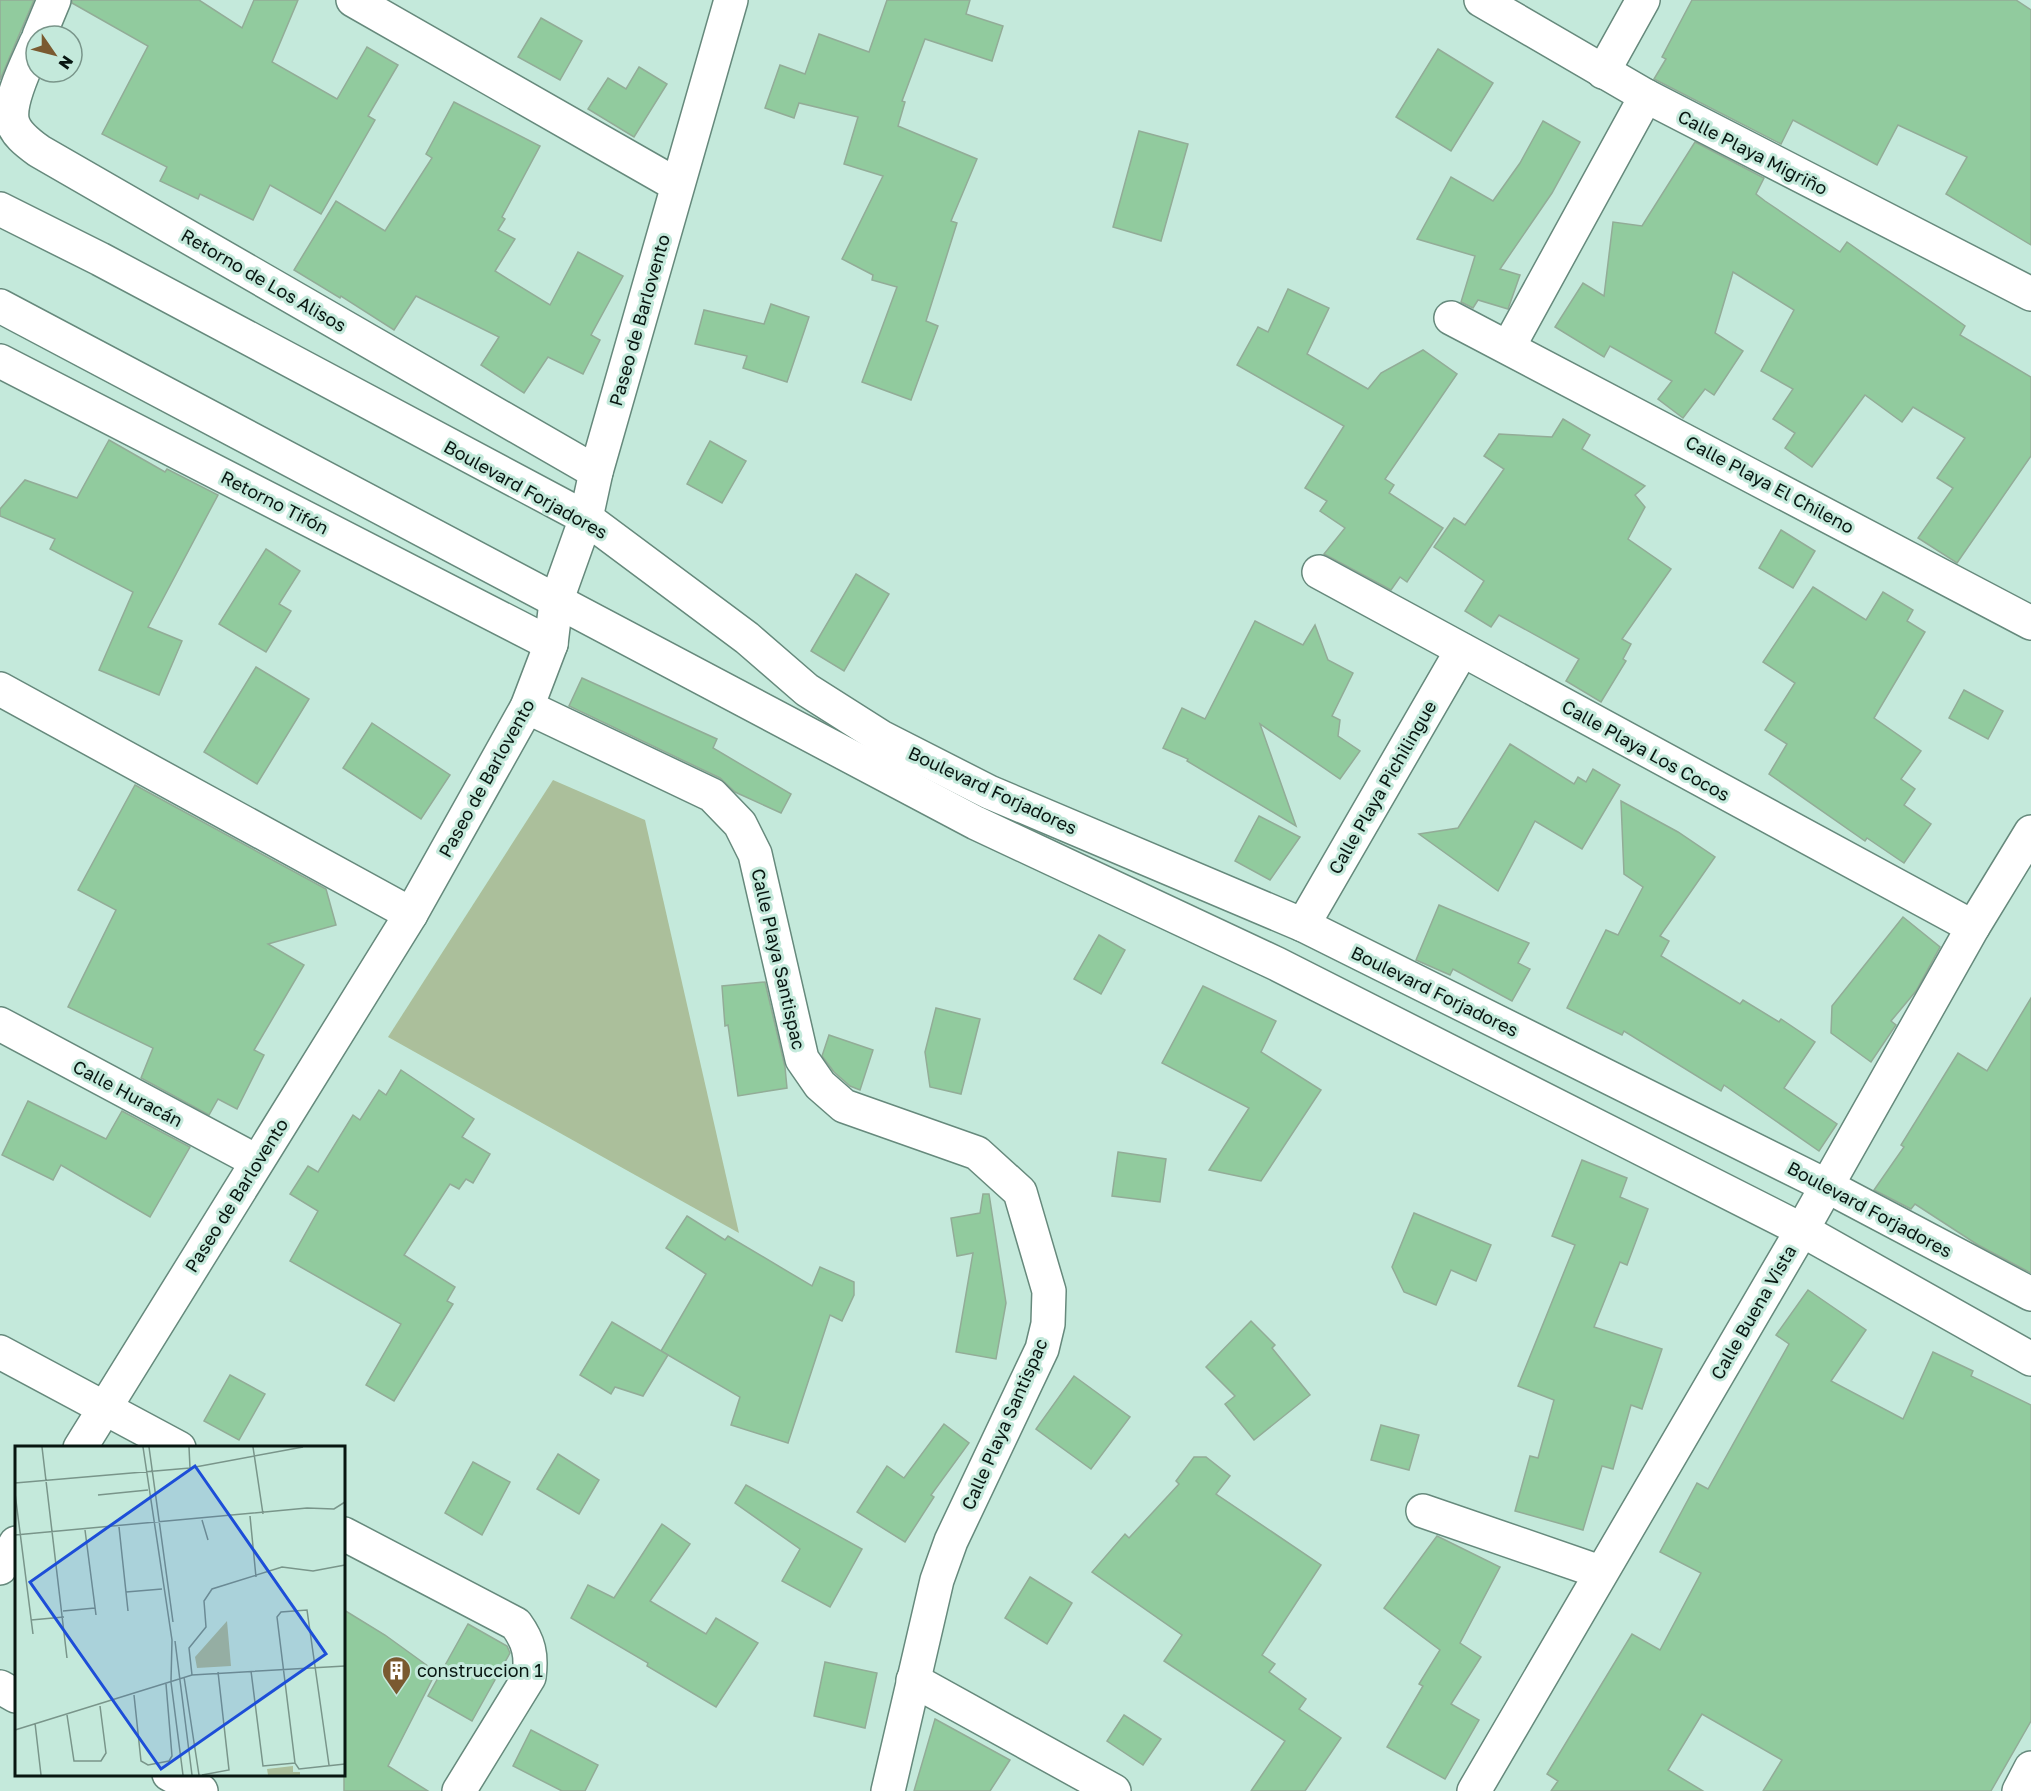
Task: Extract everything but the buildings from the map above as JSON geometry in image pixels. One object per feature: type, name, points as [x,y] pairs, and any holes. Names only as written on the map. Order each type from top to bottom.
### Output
[{"type":"street","points":[[44,24],[54,0]]},
{"type":"street","points":[[353,0],[677,184]]},
{"type":"street","name":"Paseo de Barlovento","points":[[81,1446],[256,1161],[411,915],[527,707],[551,644],[556,602],[586,518],[596,472],[731,0]]},
{"type":"street","name":"Calle Playa Migriño","points":[[1481,0],[1646,96],[2031,294]]},
{"type":"street","points":[[1603,72],[1643,0]]},
{"type":"street","name":"Retorno de Los Alisos","points":[[24,75],[14,102],[12,120],[21,136],[39,151],[596,472]]},
{"type":"street","points":[[1509,346],[1646,96]]},
{"type":"street","name":"Boulevard Forjadores","points":[[0,209],[100,259],[586,518],[747,638],[807,690],[882,737],[989,792],[1303,925],[1825,1185],[2031,1294]]},
{"type":"street","name":"Boulevard Forjadores","points":[[0,306],[976,823],[1277,964],[1802,1230],[2031,1359]]},
{"type":"street","name":"Calle Playa El Chileno","points":[[1451,318],[1509,346],[2031,622]]},
{"type":"street","name":"Retorno Tifón","points":[[0,361],[551,644]]},
{"type":"street","name":"Calle Playa Los Cocos","points":[[1319,572],[1973,927]]},
{"type":"street","name":"Calle Playa Pichilingue","points":[[1303,925],[1462,650]]},
{"type":"street","points":[[0,689],[411,915]]},
{"type":"street","name":"Calle Playa Santispac","points":[[527,707],[712,795],[740,825],[755,854],[802,1059],[820,1085],[844,1107],[977,1153],[1020,1192],[1049,1291],[1048,1324],[1042,1349],[951,1541],[937,1580],[888,1791]]},
{"type":"street","name":"Calle Buena Vista","points":[[1474,1791],[1802,1230],[1825,1185],[1973,927],[2031,832]]},
{"type":"street","name":"Calle Huracán","points":[[0,1024],[256,1161]]},
{"type":"street","points":[[0,1352],[174,1446]]},
{"type":"street","points":[[1423,1511],[1600,1572]]},
{"type":"street","points":[[345,1535],[516,1624],[527,1639],[532,1657],[529,1677],[459,1791]]},
{"type":"street","points":[[0,1568],[15,1545]]},
{"type":"street","points":[[913,1680],[1114,1791]]},
{"type":"street","points":[[0,1687],[15,1695]]},
{"type":"street","points":[[2019,1791],[2031,1768]]},
{"type":"street","points":[[174,1776],[201,1791]]},
{"type":"green space","points":[[553,780],[645,820],[739,1233],[388,1037]]},
{"type":"place","name":"construccion 1","points":[[396,1696]]}]
